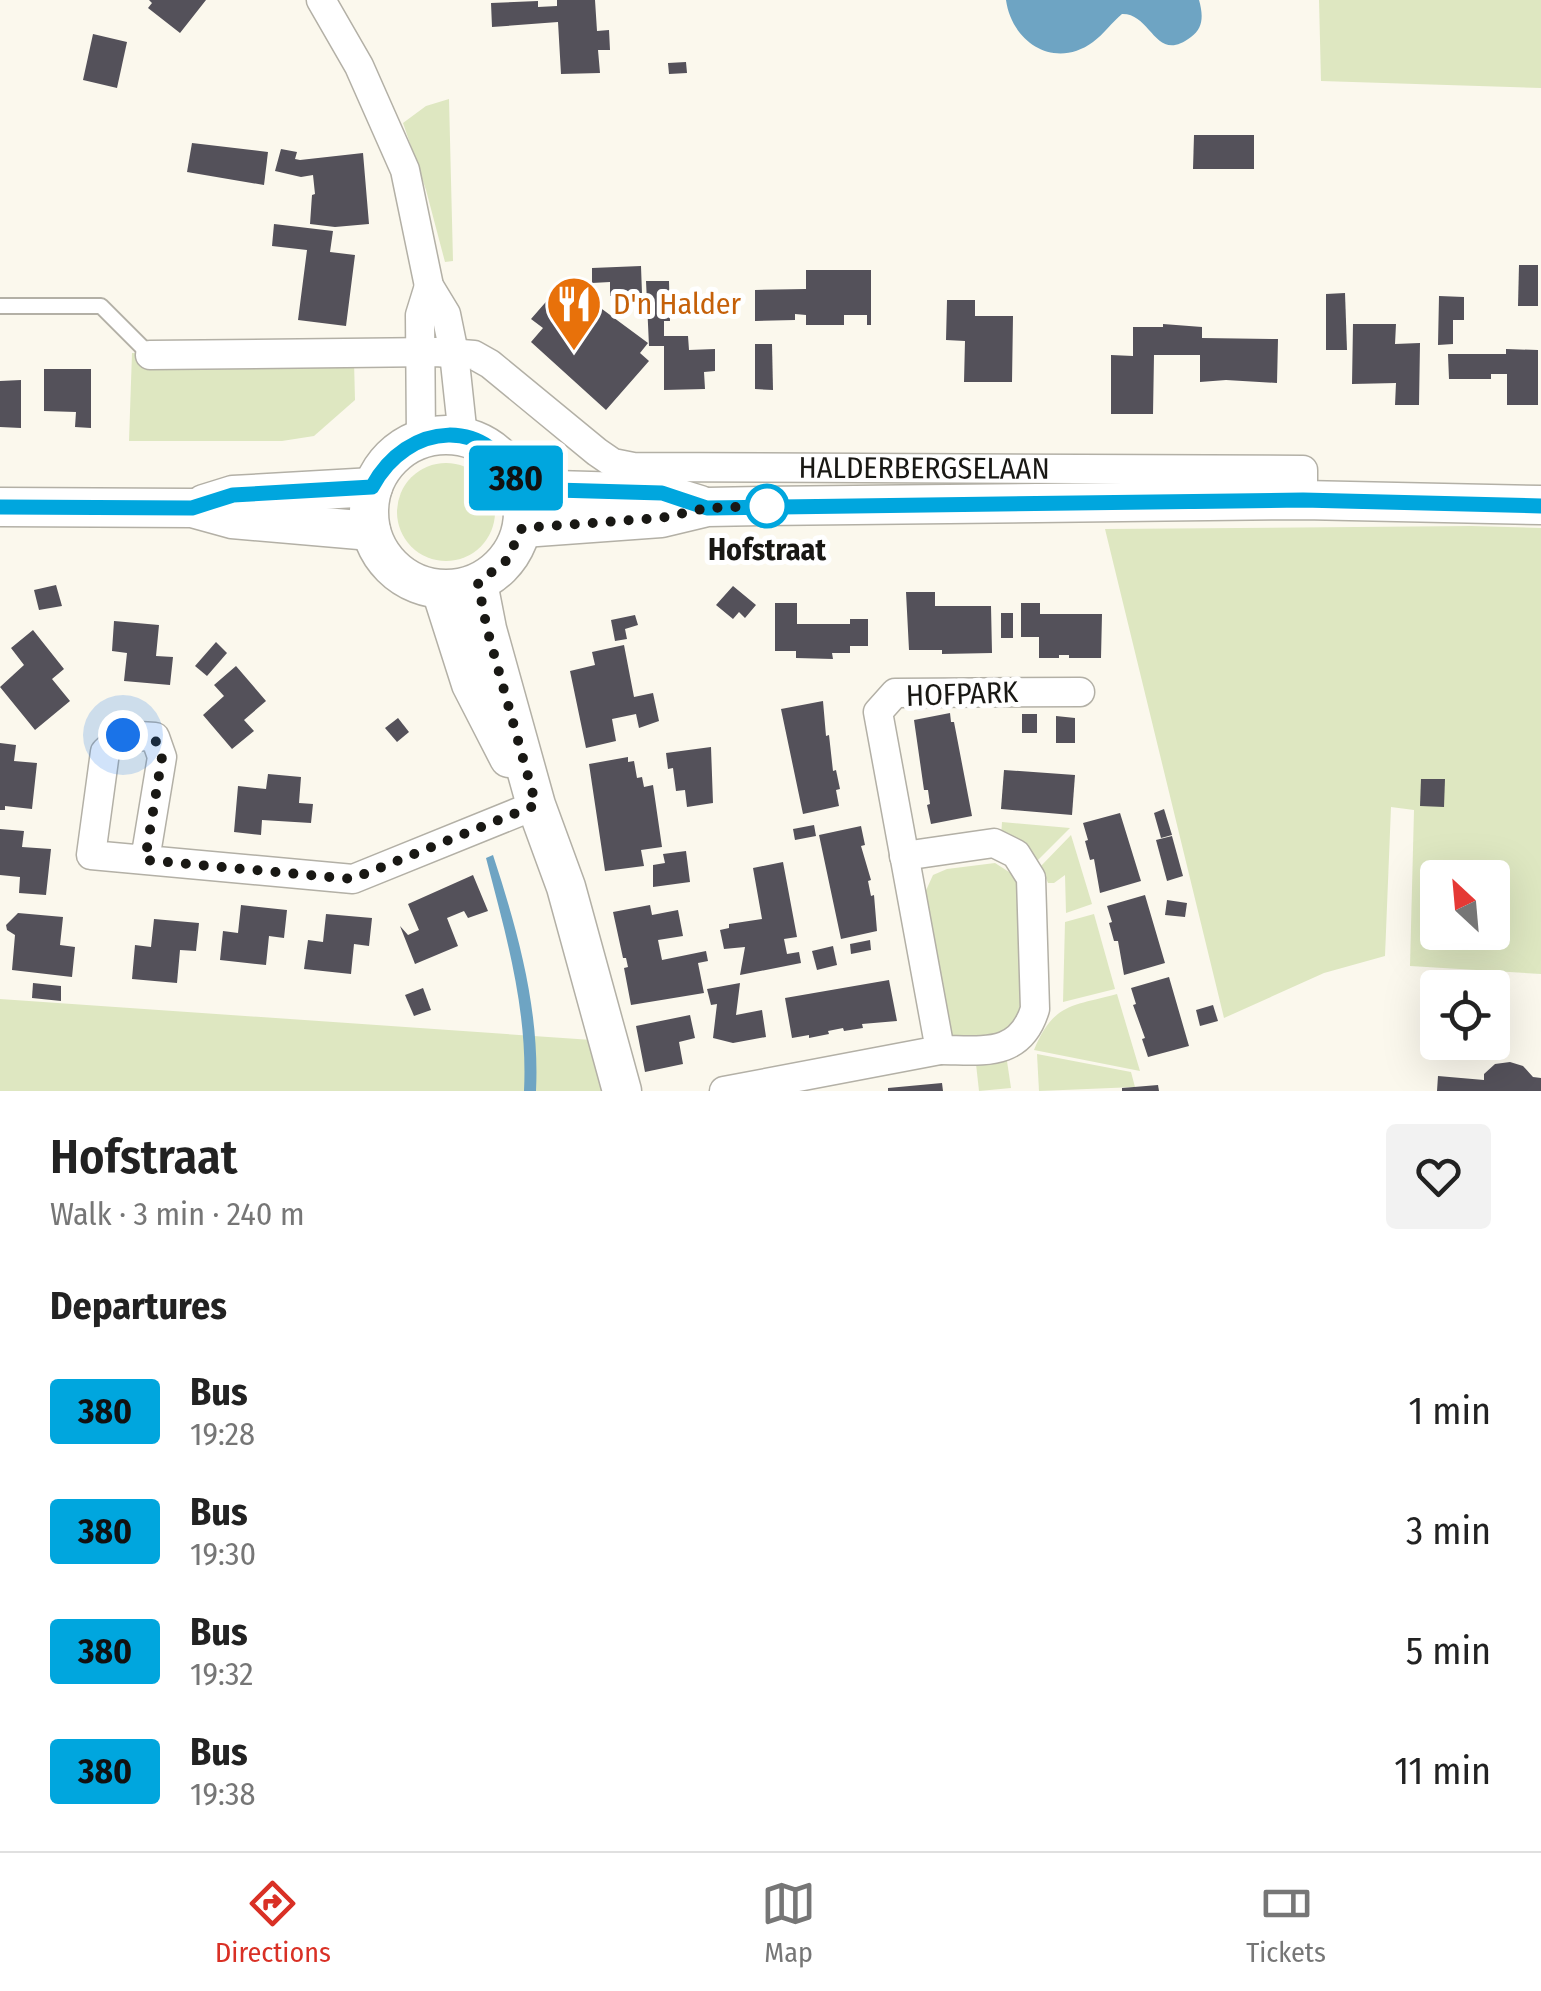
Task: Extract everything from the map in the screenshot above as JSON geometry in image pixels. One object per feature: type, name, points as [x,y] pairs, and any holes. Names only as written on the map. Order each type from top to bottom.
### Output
[{"type":"main road","points":[[439,435],[463,437],[490,448],[504,460],[520,489],[522,528],[507,560],[478,583],[441,590],[403,578],[388,564],[371,531],[368,508],[372,487],[383,467],[398,452],[421,439],[439,435]]},
{"type":"main road","points":[[192,508],[233,495],[372,487]]},
{"type":"main road","name":"HALDERBERGSELAAN","points":[[520,489],[662,493],[707,508]]},
{"type":"main road","name":"HALDERBERGSELAAN","points":[[522,528],[661,518],[707,508],[1303,500],[1541,506]]},
{"type":"main road","points":[[0,507],[192,508],[232,518],[371,531]]},
{"type":"main road","points":[[478,583],[536,805],[566,887],[622,1091]]},
{"type":"main road","points":[[441,590],[471,684],[489,724],[536,805]]},
{"type":"street","points":[[322,0],[358,66],[405,170],[429,286],[446,314],[421,439]]},
{"type":"street","points":[[150,355],[437,353]]},
{"type":"street","points":[[437,353],[463,437]]},
{"type":"street","name":"HALDERBERGSELAAN","points":[[437,353],[474,355],[490,364],[597,452],[614,463],[633,467],[1303,470],[1303,500]]},
{"type":"street","name":"HOFPARK","points":[[940,1050],[878,712],[895,693],[1080,692]]},
{"type":"street","points":[[145,860],[352,879],[536,805]]},
{"type":"street","points":[[724,1091],[940,1050],[987,1050],[1012,1045],[1028,1028],[1035,1009],[1031,878],[1016,854],[994,843],[904,856]]},
{"type":"lane","points":[[0,306],[101,306],[150,355]]},
{"type":"green space","points":[[1319,0],[1541,0],[1541,88],[1321,81]]},
{"type":"green space","points":[[449,99],[453,261],[445,262],[403,123],[426,106]]},
{"type":"green space","points":[[132,353],[354,361],[355,400],[314,436],[282,441],[129,441]]},
{"type":"green space","points":[[446,463],[465,467],[481,477],[491,493],[495,512],[491,531],[481,547],[465,557],[446,561],[427,557],[411,547],[401,531],[397,512],[401,493],[411,477],[427,467]]},
{"type":"green space","points":[[1541,528],[1541,974],[1410,966],[1414,810],[1391,807],[1385,956],[1324,973],[1224,1018],[1105,529]]},
{"type":"green space","points":[[1002,822],[1070,828],[1036,862],[1001,839]]},
{"type":"green space","points":[[1071,835],[1092,904],[1066,913],[1065,875],[1048,883],[1041,866]]},
{"type":"green space","points":[[995,863],[1020,879],[1028,1013],[1007,1044],[961,1042],[948,1033],[923,897],[933,875],[947,869]]},
{"type":"green space","points":[[1094,914],[1115,989],[1063,1002],[1065,922]]},
{"type":"green space","points":[[1117,994],[1140,1071],[1034,1050],[1057,1015],[1076,1005]]},
{"type":"green space","points":[[0,999],[592,1040],[603,1091],[0,1091]]},
{"type":"green space","points":[[1037,1054],[1131,1072],[1135,1087],[1039,1091]]},
{"type":"green space","points":[[1007,1061],[1011,1088],[979,1091],[976,1064]]},
{"type":"water","points":[[1006,0],[1199,0],[1201,20],[1191,37],[1169,45],[1140,21],[1122,14],[1097,39],[1079,50],[1050,52],[1026,40],[1010,15]]},
{"type":"water","points":[[493,855],[531,1001],[536,1091],[524,1091],[519,1002],[486,858]]},
{"type":"building","points":[[149,0],[206,0],[180,33],[148,8],[152,3]]},
{"type":"building","points":[[557,0],[595,0],[597,31],[609,30],[610,50],[598,50],[600,73],[561,74],[558,22],[492,27],[491,3],[538,1],[538,7],[557,6]]},
{"type":"building","points":[[93,34],[127,42],[117,88],[83,80]]},
{"type":"building","points":[[686,62],[687,73],[669,74],[668,63]]},
{"type":"building","points":[[1194,135],[1254,135],[1254,169],[1193,169]]},
{"type":"building","points":[[192,143],[268,152],[264,185],[187,172]]},
{"type":"building","points":[[281,149],[297,152],[295,159],[300,160],[363,153],[369,224],[310,224],[315,194],[313,175],[301,177],[275,171]]},
{"type":"building","points":[[274,224],[333,231],[330,252],[355,255],[346,326],[298,320],[307,250],[272,246]]},
{"type":"building","points":[[1519,265],[1538,265],[1538,306],[1518,306]]},
{"type":"building","points":[[641,266],[642,294],[610,296],[610,282],[592,283],[592,268]]},
{"type":"building","points":[[806,270],[871,270],[871,325],[867,325],[867,315],[844,315],[844,325],[806,325],[806,315],[795,314],[795,320],[755,321],[755,290],[806,289]]},
{"type":"building","points":[[646,281],[669,281],[670,321],[664,321],[664,336],[688,336],[689,350],[715,349],[715,371],[704,372],[705,389],[664,390],[664,346],[649,346]]},
{"type":"building","points":[[558,288],[594,319],[602,309],[648,343],[640,353],[649,361],[606,410],[531,342],[543,328],[531,319]]},
{"type":"building","points":[[1345,293],[1347,350],[1326,350],[1326,294]]},
{"type":"building","points":[[1439,296],[1464,297],[1464,320],[1453,320],[1453,344],[1438,345]]},
{"type":"building","points":[[947,300],[975,300],[975,316],[1013,316],[1012,382],[964,382],[965,341],[946,340]]},
{"type":"building","points":[[1353,324],[1396,324],[1395,344],[1420,343],[1419,405],[1395,405],[1396,383],[1352,384]]},
{"type":"building","points":[[1133,327],[1202,327],[1202,338],[1278,339],[1277,383],[1200,382],[1200,355],[1154,355],[1153,414],[1111,414],[1111,355],[1133,356]]},
{"type":"building","points":[[755,344],[772,344],[773,390],[755,389]]},
{"type":"building","points":[[1506,349],[1538,350],[1538,405],[1507,405],[1507,374],[1491,374],[1491,379],[1449,379],[1448,354],[1506,354]]},
{"type":"building","points":[[44,369],[91,369],[91,428],[75,427],[76,412],[44,411]]},
{"type":"building","points":[[21,380],[21,428],[0,427],[0,381]]},
{"type":"building","points":[[56,585],[62,606],[39,610],[34,590]]},
{"type":"building","points":[[733,586],[756,605],[745,618],[739,612],[733,619],[716,605]]},
{"type":"building","points":[[906,592],[935,592],[935,606],[991,606],[992,653],[909,650]]},
{"type":"building","points":[[775,603],[797,603],[797,624],[850,624],[850,619],[868,619],[868,646],[850,646],[850,653],[832,653],[833,659],[796,658],[796,651],[775,651]]},
{"type":"building","points":[[1021,603],[1040,603],[1040,614],[1102,614],[1101,658],[1039,658],[1039,637],[1021,637]]},
{"type":"building","points":[[1001,613],[1013,613],[1013,638],[1001,638]]},
{"type":"building","points":[[635,615],[638,625],[625,629],[627,639],[615,641],[611,620]]},
{"type":"building","points":[[114,621],[159,625],[156,656],[173,657],[170,685],[124,681],[127,653],[112,651]]},
{"type":"building","points":[[33,630],[64,669],[52,679],[70,701],[35,730],[0,687],[24,665],[11,648]]},
{"type":"building","points":[[216,642],[227,653],[207,676],[195,666]]},
{"type":"building","points":[[624,645],[634,697],[653,693],[659,721],[639,728],[636,714],[612,719],[616,741],[586,748],[570,671],[595,665],[592,652]]},
{"type":"building","points":[[236,666],[266,701],[244,720],[254,731],[232,749],[203,715],[224,696],[214,685]]},
{"type":"building","points":[[823,701],[826,736],[829,735],[833,771],[836,770],[840,789],[836,790],[839,806],[803,814],[781,709]]},
{"type":"building","points":[[950,713],[972,816],[931,824],[914,720]]},
{"type":"building","points":[[1022,714],[1037,714],[1037,733],[1022,733]]},
{"type":"building","points":[[1056,716],[1075,718],[1075,743],[1056,743]]},
{"type":"building","points":[[398,718],[409,732],[397,742],[385,728]]},
{"type":"building","points":[[0,743],[16,745],[14,761],[37,763],[32,809],[5,806],[5,810],[0,810]]},
{"type":"building","points":[[711,747],[713,803],[687,807],[685,790],[676,791],[666,753]]},
{"type":"building","points":[[628,757],[628,762],[634,761],[637,778],[642,777],[644,787],[653,785],[662,847],[641,850],[644,866],[605,871],[589,764]]},
{"type":"building","points":[[1004,770],[1075,775],[1072,815],[1001,809]]},
{"type":"building","points":[[268,774],[301,777],[299,803],[313,804],[311,823],[262,820],[261,835],[234,832],[238,786],[266,789]]},
{"type":"building","points":[[1421,779],[1445,779],[1444,807],[1420,806]]},
{"type":"building","points":[[1164,809],[1172,835],[1161,838],[1154,813]]},
{"type":"building","points":[[1120,813],[1141,881],[1100,893],[1083,823]]},
{"type":"building","points":[[814,825],[816,836],[795,840],[793,829]]},
{"type":"building","points":[[861,826],[865,845],[861,846],[871,880],[871,896],[874,895],[877,931],[841,939],[819,835]]},
{"type":"building","points":[[0,829],[24,831],[22,847],[51,849],[46,895],[19,893],[20,877],[0,875]]},
{"type":"building","points":[[1172,836],[1183,876],[1167,881],[1156,840]]},
{"type":"building","points":[[686,851],[690,882],[653,887],[653,865],[665,863],[663,854]]},
{"type":"building","points":[[783,862],[797,937],[784,939],[787,954],[799,952],[801,963],[740,975],[745,947],[724,949],[720,930],[729,928],[729,924],[762,919],[753,868]]},
{"type":"building","points":[[473,875],[488,911],[468,918],[464,911],[447,918],[458,946],[415,964],[400,926],[408,935],[419,930],[408,904]]},
{"type":"building","points":[[1145,895],[1165,963],[1124,975],[1107,906]]},
{"type":"building","points":[[1167,900],[1187,903],[1185,917],[1165,915]]},
{"type":"building","points":[[241,905],[287,910],[284,938],[269,936],[266,965],[220,960],[223,931],[238,933]]},
{"type":"building","points":[[650,905],[652,915],[678,910],[683,936],[658,940],[662,960],[706,951],[708,961],[698,963],[704,993],[631,1005],[624,968],[628,967],[613,912]]},
{"type":"building","points":[[18,913],[63,917],[60,945],[75,947],[72,977],[12,970],[15,935],[6,925]]},
{"type":"building","points":[[326,914],[372,918],[369,946],[354,944],[351,974],[304,969],[308,940],[323,942]]},
{"type":"building","points":[[154,919],[199,923],[196,951],[180,950],[177,983],[132,979],[135,945],[151,947]]},
{"type":"building","points":[[870,940],[871,950],[851,954],[850,944]]},
{"type":"building","points":[[833,946],[837,965],[817,970],[812,951]]},
{"type":"building","points":[[1169,977],[1189,1046],[1148,1057],[1131,988]]},
{"type":"building","points":[[889,980],[897,1021],[792,1038],[785,998]]},
{"type":"building","points":[[33,983],[61,986],[61,1001],[32,998]]},
{"type":"building","points":[[740,983],[736,1015],[762,1010],[766,1037],[733,1043],[713,1038],[717,1004],[711,1005],[707,989]]},
{"type":"building","points":[[423,988],[431,1010],[414,1016],[405,995]]},
{"type":"building","points":[[1213,1005],[1218,1021],[1200,1026],[1196,1010]]},
{"type":"building","points":[[690,1015],[695,1038],[679,1042],[683,1064],[645,1072],[636,1026]]},
{"type":"building","points":[[1510,1062],[1541,1078],[1541,1091],[1437,1091],[1438,1076],[1484,1080],[1484,1074],[1495,1064]]},
{"type":"building","points":[[942,1083],[943,1091],[888,1091],[888,1088]]},
{"type":"building","points":[[1158,1085],[1159,1091],[1122,1091],[1122,1088]]},
{"type":"bus line","name":"380","points":[[0,507],[192,508],[233,495],[372,487],[383,467],[398,452],[417,440],[439,435],[456,435],[490,448],[504,460],[520,489],[662,493],[707,508],[1303,500],[1541,506]]},
{"type":"place","name":"D'n Halder","points":[[574,353]]},
{"type":"place","name":"Hofstraat","points":[[767,506]]},
{"type":"route","points":[[123,735],[154,737],[162,757],[145,860],[352,879],[536,805],[478,583],[507,560],[522,528],[661,518],[707,508],[767,506]]}]
